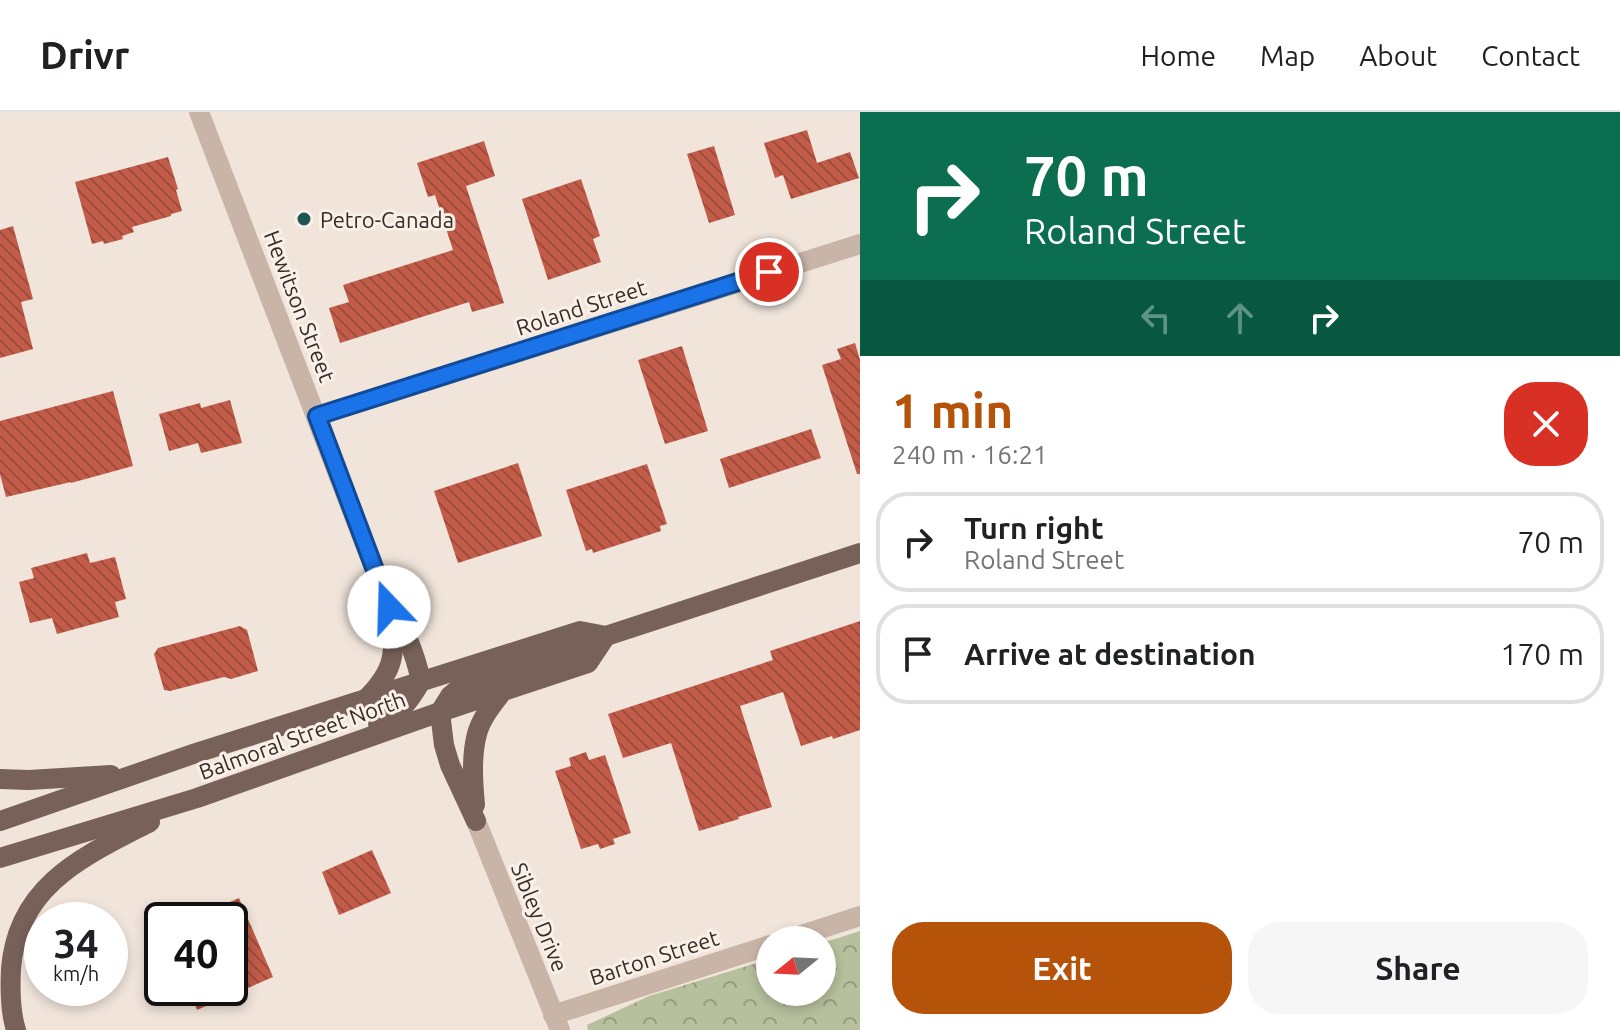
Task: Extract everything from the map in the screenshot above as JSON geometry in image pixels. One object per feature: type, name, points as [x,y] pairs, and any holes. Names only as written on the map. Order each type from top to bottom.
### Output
[{"type":"main road","name":"Balmoral Street North","points":[[0,821],[367,698],[580,631],[606,636],[860,553]]},
{"type":"main road","points":[[257,776],[389,719],[404,708],[421,681],[407,632],[389,607]]},
{"type":"main road","points":[[367,698],[382,683],[390,666],[394,638],[389,607]]},
{"type":"main road","points":[[476,821],[444,745],[440,712],[450,696],[462,686],[606,636]]},
{"type":"main road","name":"Balmoral Street North","points":[[0,858],[197,798],[588,663],[606,636]]},
{"type":"main road","points":[[476,821],[473,777],[477,734],[503,691]]},
{"type":"main road","points":[[0,779],[139,773]]},
{"type":"main road","points":[[16,1030],[11,982],[13,947],[20,925],[34,902],[56,877],[79,860],[197,798]]},
{"type":"street","name":"Hewitson Street","points":[[199,112],[389,607]]},
{"type":"street","name":"Roland Street","points":[[317,416],[860,244]]},
{"type":"street","name":"Sibley Drive","points":[[476,821],[556,1023]]},
{"type":"street","points":[[829,926],[860,916]]},
{"type":"street","name":"Barton Street","points":[[556,1023],[756,950]]},
{"type":"green space","points":[[860,931],[860,1030],[588,1030],[587,1025],[649,996],[756,963],[756,1006],[836,1006],[836,939]]},
{"type":"building","points":[[807,130],[817,163],[850,152],[859,178],[791,199],[783,175],[775,178],[764,143]]},
{"type":"building","points":[[484,141],[495,176],[466,186],[504,303],[472,312],[469,302],[340,343],[329,308],[349,302],[343,285],[453,250],[435,195],[428,197],[417,163]]},
{"type":"building","points":[[714,146],[735,215],[709,223],[687,154]]},
{"type":"building","points":[[168,157],[182,211],[132,227],[134,232],[122,236],[123,239],[92,244],[75,182]]},
{"type":"building","points":[[581,179],[600,236],[593,239],[601,262],[548,280],[522,199]]},
{"type":"building","points":[[13,226],[33,299],[21,302],[33,349],[0,358],[0,230]]},
{"type":"building","points":[[855,343],[860,360],[860,474],[857,474],[822,365],[841,359],[837,349]]},
{"type":"building","points":[[682,346],[708,431],[665,444],[638,360]]},
{"type":"building","points":[[113,391],[133,466],[6,497],[0,474],[0,421]]},
{"type":"building","points":[[230,400],[242,443],[201,453],[198,443],[169,451],[159,414],[200,403],[201,408]]},
{"type":"building","points":[[811,429],[821,458],[729,488],[720,459]]},
{"type":"building","points":[[518,463],[542,536],[458,563],[434,491]]},
{"type":"building","points":[[647,464],[667,524],[660,526],[661,531],[593,553],[592,549],[586,551],[566,490]]},
{"type":"building","points":[[87,553],[90,563],[115,557],[126,599],[115,602],[119,617],[57,634],[52,618],[30,623],[19,582],[34,578],[31,568]]},
{"type":"building","points":[[860,621],[860,730],[801,746],[783,692],[740,706],[772,807],[699,831],[671,743],[623,758],[608,714],[773,660],[770,651]]},
{"type":"building","points":[[240,626],[247,630],[258,671],[231,679],[224,677],[164,690],[154,654],[158,648]]},
{"type":"building","points":[[586,752],[589,760],[605,755],[631,833],[613,839],[615,844],[600,849],[598,844],[581,849],[555,771],[571,766],[569,758]]},
{"type":"building","points":[[372,850],[391,893],[339,915],[322,872]]},
{"type":"building","points":[[248,919],[273,977],[248,988]]},
{"type":"place","name":"Petro-Canada","points":[[304,219]]},
{"type":"route","points":[[389,607],[317,416],[769,272]]}]
